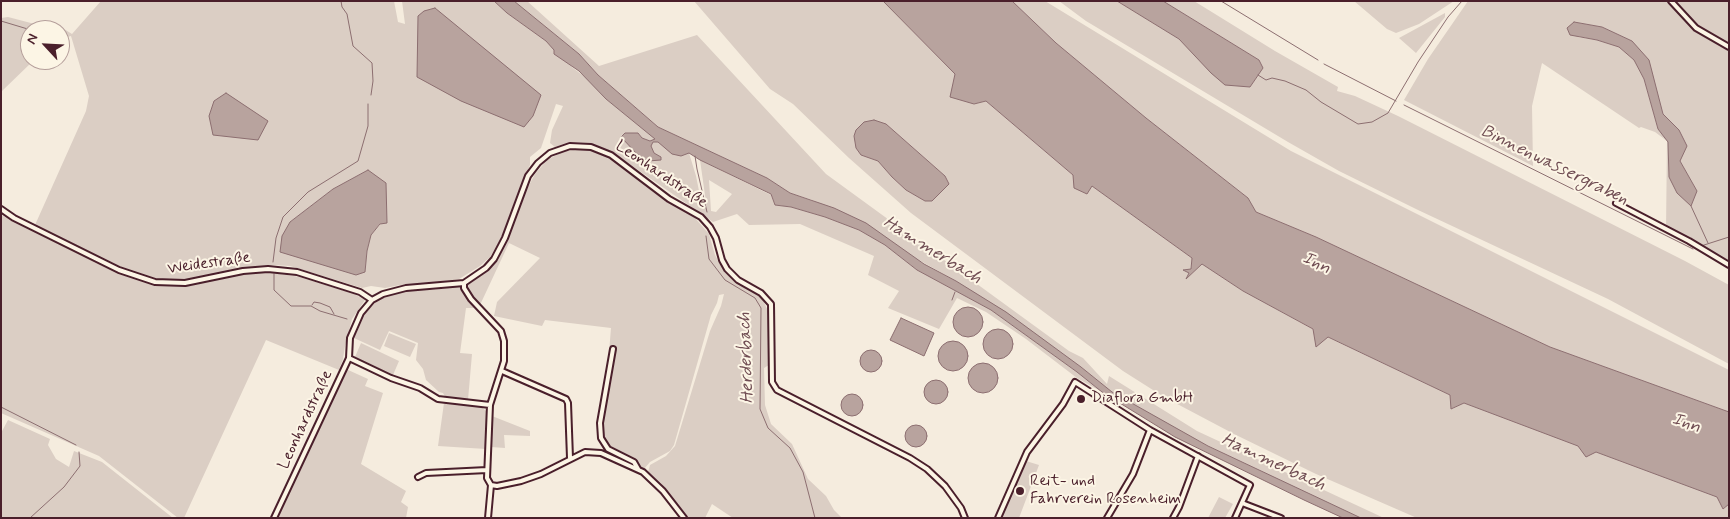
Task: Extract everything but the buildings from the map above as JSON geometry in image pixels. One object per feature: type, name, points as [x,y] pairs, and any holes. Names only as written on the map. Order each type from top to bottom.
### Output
[{"type":"street","points":[[1670,1],[1696,28],[1729,47]]},
{"type":"street","name":"Leonhardstraße","points":[[274,518],[349,358],[350,338],[355,324],[372,300],[395,290],[464,283],[486,268],[494,259],[505,238],[528,176],[538,162],[550,153],[570,146],[591,147],[611,155],[669,199],[701,217],[713,232],[727,269],[738,280],[761,293],[769,302],[772,314],[772,382],[777,390],[910,458],[927,469],[945,486],[961,508],[965,518]]},
{"type":"street","points":[[1616,203],[1689,241],[1729,265]]},
{"type":"street","name":"Weidestraße","points":[[1,209],[14,218],[120,270],[154,282],[185,283],[243,271],[268,269],[297,272],[360,292],[372,300]]},
{"type":"street","points":[[464,283],[464,288],[471,299],[501,331],[504,341],[505,352],[502,371],[490,405],[487,478],[491,485],[488,518]]},
{"type":"street","points":[[612,349],[600,423],[601,438],[608,449],[634,462],[638,470]]},
{"type":"street","points":[[349,358],[391,378],[420,388],[438,398],[490,405]]},
{"type":"street","points":[[502,371],[566,399],[568,403],[570,458]]},
{"type":"street","points":[[998,518],[1027,452],[1063,404],[1076,382],[1150,430],[1250,484],[1235,518]]},
{"type":"street","points":[[1106,518],[1133,474],[1150,430]]},
{"type":"street","points":[[491,485],[497,486],[549,471],[570,458],[585,452],[601,453],[643,472],[662,491],[684,518]]},
{"type":"street","points":[[1172,518],[1179,507],[1198,456]]},
{"type":"street","points":[[418,477],[426,473],[487,470]]},
{"type":"street","points":[[1242,503],[1281,518]]},
{"type":"shaded area","points":[[101,1],[394,1],[398,22],[405,24],[402,1],[494,1],[507,13],[546,41],[573,68],[589,80],[606,99],[656,139],[650,141],[642,138],[638,133],[625,133],[621,136],[661,157],[654,153],[650,145],[653,142],[689,153],[701,201],[706,202],[700,160],[771,195],[775,205],[791,207],[825,217],[859,230],[885,245],[917,270],[991,310],[1102,392],[1077,378],[1026,339],[986,312],[957,298],[939,329],[888,308],[899,291],[868,275],[874,256],[800,224],[749,225],[737,214],[713,222],[615,154],[592,143],[569,142],[555,147],[550,143],[552,130],[563,106],[556,104],[541,148],[530,157],[530,165],[502,238],[490,257],[480,266],[459,279],[385,288],[371,286],[362,288],[290,266],[274,265],[181,281],[166,281],[135,274],[35,225],[86,111],[89,96],[70,33],[72,34]],"holes":[[[368,170],[381,224],[371,235],[365,272],[290,222],[333,189]],[[709,180],[732,194],[716,212],[711,211]]]},
{"type":"shaded area","points":[[514,1],[527,1],[599,66],[697,35],[826,174],[1069,351],[1083,358],[1107,384],[1109,376],[1197,431],[1384,518],[1361,518],[1180,432],[1112,392],[1081,367],[956,281],[812,200],[790,193],[767,178],[658,127],[598,75],[579,54]]},
{"type":"shaded area","points":[[694,1],[883,1],[955,74],[974,104],[986,101],[1073,175],[1092,186],[1192,258],[1191,269],[1184,270],[1189,273],[1187,278],[1202,264],[1243,291],[1327,337],[1450,395],[1452,409],[1464,403],[1718,497],[1723,509],[1729,504],[1729,518],[1417,518],[1316,474],[1164,397],[1123,371],[911,213],[849,158],[793,104],[770,89]],"holes":[[[886,124],[945,176],[949,184],[925,201],[906,190],[878,161],[861,155]]]},
{"type":"shaded area","points":[[1012,1],[1045,1],[1291,151],[1729,370],[1729,412],[1550,347],[1316,237],[1256,212],[1248,198],[1146,118],[1056,43]]},
{"type":"shaded area","points":[[1059,1],[1117,1],[1179,39],[1196,55],[1250,87],[1263,68],[1259,60],[1163,1],[1194,1],[1338,87],[1337,91],[1355,96],[1398,116],[1685,261],[1729,285],[1729,364],[1608,299],[1339,171],[1086,21]]},
{"type":"shaded area","points":[[1354,1],[1454,1],[1419,24],[1396,33],[1387,29]]},
{"type":"shaded area","points":[[1468,1],[1729,1],[1729,265],[1666,230],[1667,141],[1655,132],[1639,128],[1542,63],[1532,106],[1533,166],[1404,100],[1428,59]],"holes":[[[1574,22],[1602,27],[1632,41],[1655,88],[1663,114],[1679,130],[1680,161],[1697,191],[1669,177],[1668,141],[1658,129],[1644,79],[1634,60],[1619,47],[1597,40],[1578,37]]]},
{"type":"shaded area","points":[[1445,13],[1445,17],[1416,53],[1399,38]]},
{"type":"shaded area","points":[[8,17],[20,20],[20,70],[24,70],[1,92],[1,18]]},
{"type":"shaded area","points":[[582,149],[600,152],[616,162],[652,191],[695,218],[709,234],[715,255],[724,271],[739,284],[762,298],[768,311],[769,365],[764,368],[765,405],[771,424],[792,444],[808,479],[826,496],[834,510],[842,518],[733,518],[712,504],[705,518],[687,518],[661,483],[648,472],[650,465],[666,456],[675,446],[710,331],[724,294],[719,295],[711,315],[674,445],[670,451],[650,462],[644,469],[608,448],[602,440],[611,328],[545,320],[542,326],[494,316],[497,302],[540,258],[509,243],[480,305],[471,294],[467,284],[492,266],[500,255],[535,174],[547,160],[564,151]]},
{"type":"shaded area","points":[[1,215],[127,275],[160,285],[187,284],[260,270],[274,270],[274,273],[300,277],[354,294],[365,300],[352,319],[339,370],[266,340],[184,518],[178,518],[99,456],[1,413]]},
{"type":"shaded area","points":[[459,287],[464,291],[476,308],[466,308],[460,353],[472,354],[468,400],[446,398],[443,393],[439,392],[426,380],[423,369],[416,360],[418,343],[389,331],[380,350],[354,338],[366,312],[384,297],[411,290]]},
{"type":"shaded area","points":[[389,333],[416,344],[410,357],[384,346]]},
{"type":"shaded area","points":[[361,343],[399,361],[393,375],[355,357]]},
{"type":"shaded area","points":[[346,369],[368,379],[365,386],[383,393],[361,464],[406,491],[401,502],[408,507],[406,518],[277,518]]},
{"type":"shaded area","points":[[444,403],[481,406],[486,411],[486,449],[438,446]]},
{"type":"shaded area","points":[[492,416],[530,431],[530,436],[504,435],[505,448],[491,447]]},
{"type":"shaded area","points":[[8,420],[50,439],[48,445],[56,459],[69,467],[74,451],[102,462],[173,518],[1,518],[1,433]]},
{"type":"shaded area","name":"Reit- und Fahrverein Rosenheim","points":[[1026,461],[1039,465],[1019,518],[1001,518]]},
{"type":"shaded area","points":[[1219,497],[1233,504],[1225,518],[1208,518]]},
{"type":"water","points":[[494,1],[514,1],[579,54],[598,75],[658,127],[767,178],[790,193],[834,208],[866,223],[924,264],[1006,312],[1112,392],[1208,446],[1361,518],[1343,518],[1175,437],[1102,392],[991,310],[917,270],[885,245],[859,230],[825,217],[791,207],[775,205],[771,194],[689,153],[681,156],[672,154],[658,142],[653,142],[651,146],[654,153],[661,157],[661,160],[648,161],[637,154],[621,137],[625,133],[638,133],[642,138],[650,141],[655,139],[606,99],[579,71],[554,54],[554,50],[546,41],[507,13]]},
{"type":"water","name":"Inn","points":[[883,1],[1012,1],[1056,43],[1146,118],[1248,198],[1256,212],[1316,237],[1550,347],[1729,412],[1729,504],[1723,509],[1717,497],[1596,452],[1586,457],[1578,446],[1464,403],[1451,409],[1450,395],[1328,337],[1316,347],[1313,329],[1243,291],[1202,264],[1186,279],[1189,273],[1183,270],[1191,269],[1192,258],[1092,186],[1087,194],[1074,188],[1073,175],[986,101],[974,104],[950,97],[955,74]]},
{"type":"water","points":[[1117,1],[1163,1],[1259,60],[1263,68],[1250,87],[1225,85],[1179,39]]},
{"type":"water","points":[[435,8],[541,95],[533,116],[524,127],[461,101],[417,77],[418,16],[424,11]]},
{"type":"water","points":[[1574,22],[1602,27],[1632,41],[1649,60],[1663,114],[1679,130],[1687,146],[1680,161],[1697,191],[1691,206],[1677,193],[1669,177],[1668,142],[1658,129],[1644,79],[1634,60],[1619,47],[1597,40],[1570,35],[1567,28]]},
{"type":"water","points":[[226,93],[268,121],[258,140],[213,135],[209,116],[214,101]]},
{"type":"water","points":[[874,120],[886,124],[945,176],[949,184],[932,201],[925,201],[906,190],[878,161],[861,155],[856,148],[854,136],[856,130],[864,122]]},
{"type":"water","points":[[368,170],[386,183],[387,223],[380,224],[371,235],[365,272],[356,275],[280,252],[282,236],[290,222],[333,189]]},
{"type":"water","points":[[968,307],[979,311],[983,322],[979,333],[968,337],[957,333],[953,322],[957,311]]},
{"type":"water","points":[[901,318],[934,333],[924,356],[890,340]]},
{"type":"water","points":[[998,329],[1009,333],[1013,344],[1009,355],[998,359],[987,355],[983,344],[987,333]]},
{"type":"water","points":[[953,341],[964,345],[968,356],[964,367],[953,371],[942,367],[938,356],[942,345]]},
{"type":"water","points":[[867,350],[875,350],[882,357],[882,365],[875,372],[867,372],[860,365],[860,357]]},
{"type":"water","points":[[983,363],[994,367],[998,378],[994,389],[983,393],[972,389],[968,378],[972,367]]},
{"type":"water","points":[[936,380],[945,383],[948,392],[945,401],[936,404],[927,401],[924,392],[927,383]]},
{"type":"water","points":[[848,394],[856,394],[863,401],[863,409],[856,416],[848,416],[841,409],[841,401]]},
{"type":"water","points":[[912,425],[920,425],[927,432],[927,440],[920,447],[912,447],[905,440],[905,432]]},
{"type":"waterway","points":[[341,1],[342,7],[347,14],[353,46],[372,63],[373,81],[371,95]]},
{"type":"waterway","points":[[1221,1],[1318,60]]},
{"type":"waterway","points":[[1258,75],[1266,80],[1272,78],[1285,81],[1306,90],[1321,102],[1358,124],[1372,122],[1388,113],[1418,62],[1448,17],[1462,1]]},
{"type":"waterway","points":[[1,21],[20,27]]},
{"type":"waterway","name":"Binnenwassergraben","points":[[1324,64],[1396,101]]},
{"type":"waterway","points":[[273,262],[276,238],[283,217],[308,192],[358,161],[368,126],[368,104]]},
{"type":"waterway","name":"Binnenwassergraben","points":[[1404,105],[1693,249]]},
{"type":"waterway","name":"Herderbach","points":[[695,156],[707,212]]},
{"type":"waterway","points":[[1691,206],[1708,243]]},
{"type":"waterway","name":"Herderbach","points":[[706,236],[709,259],[725,280],[755,298],[761,308],[760,409],[768,428],[790,448],[803,472],[815,518]]},
{"type":"waterway","name":"Binnenwassergraben","points":[[1701,246],[1729,237]]},
{"type":"waterway","points":[[274,274],[274,290],[291,306],[311,306],[320,311],[347,319]]},
{"type":"waterway","points":[[952,300],[955,292]]},
{"type":"waterway","points":[[312,305],[314,302],[330,307],[334,314]]},
{"type":"waterway","points":[[1,407],[76,445]]},
{"type":"waterway","points":[[30,518],[64,487],[80,466],[79,452]]},
{"type":"place","name":"Diaflora GmbH","points":[[1081,399]]},
{"type":"place","name":"Reit- und Fahrverein Rosenheim","points":[[1020,491]]},
{"type":"water label","name":"Hammerbach","points":[[932,251]]},
{"type":"water label","name":"Hammerbach","points":[[1273,463]]}]
